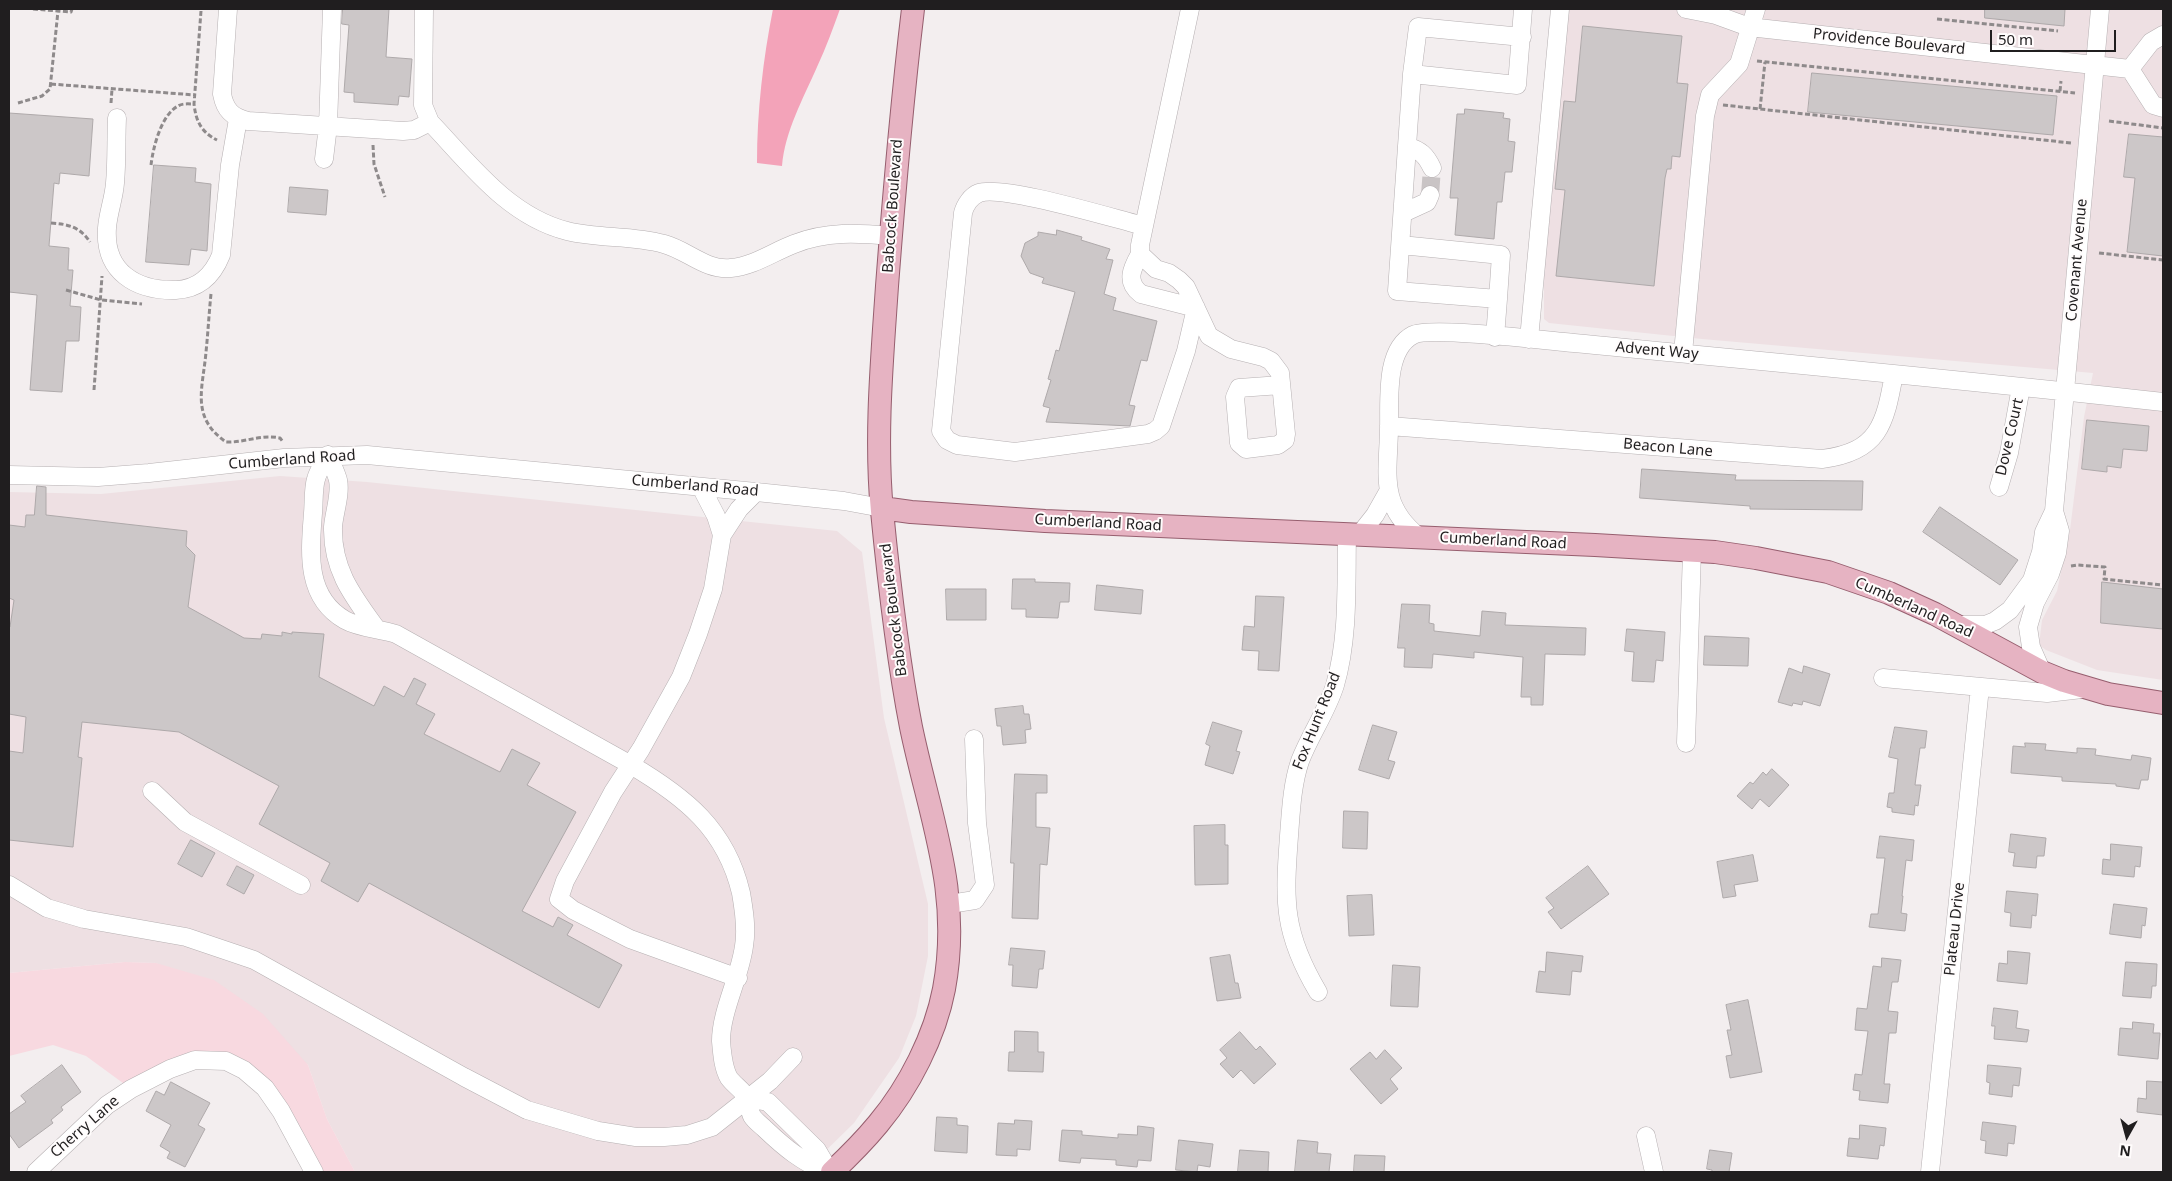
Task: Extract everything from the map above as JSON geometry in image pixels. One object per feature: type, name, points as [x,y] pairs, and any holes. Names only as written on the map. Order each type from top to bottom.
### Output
[{"type":"main road","name":"Babcock Boulevard","points":[[830,1172],[880,1123],[911,1074],[926,1043],[944,990],[950,928],[950,904],[937,830],[922,776],[903,684],[882,508],[882,362],[900,117],[913,9]]},
{"type":"main road","name":"Cumberland Road","points":[[882,508],[911,512],[1045,521],[1692,551],[1756,558],[1828,572],[1889,593],[1957,625],[2042,672],[2086,689],[2163,703]]},
{"type":"street","points":[[228,9],[222,94],[224,104],[232,115],[238,119],[372,129],[414,130],[430,122]]},
{"type":"street","points":[[324,159],[328,126],[332,9]]},
{"type":"street","points":[[424,9],[423,105],[430,122],[504,199],[525,214],[568,231],[648,240],[667,245],[715,267],[730,268],[748,264],[794,244],[823,235],[858,233],[891,236]]},
{"type":"street","points":[[1190,9],[1140,245],[1140,254],[1131,277],[1136,290],[1141,294],[1196,308]]},
{"type":"street","points":[[1412,74],[1517,85],[1523,9]]},
{"type":"street","points":[[1529,339],[1560,9]]},
{"type":"street","name":"Providence Boulevard","points":[[1686,9],[1716,15],[1750,27],[2130,70]]},
{"type":"street","points":[[1683,353],[1705,116],[1710,95],[1739,64],[1756,9]]},
{"type":"street","name":"Covenant Avenue","points":[[1957,625],[1985,625],[1995,621],[2010,610],[2032,580],[2041,552],[2044,532],[2054,511],[2100,9]]},
{"type":"street","points":[[1498,299],[1398,290],[1412,74],[1418,27],[1522,37]]},
{"type":"street","points":[[2163,35],[2151,42],[2130,70],[2153,105],[2163,108]]},
{"type":"street","points":[[117,118],[115,185],[107,227],[107,238],[113,260],[128,280],[148,288],[181,290],[204,281],[212,273],[221,255],[230,165],[238,119]]},
{"type":"street","points":[[1407,146],[1419,150],[1428,158],[1432,168]]},
{"type":"street","points":[[1144,226],[1029,196],[988,191],[973,196],[964,207],[962,213],[941,431],[943,436],[957,445],[1015,452],[1148,434],[1155,431],[1165,419],[1186,351],[1196,308]]},
{"type":"street","points":[[1403,213],[1427,202],[1430,196]]},
{"type":"street","points":[[1401,245],[1501,255],[1495,337]]},
{"type":"street","points":[[1140,254],[1156,269],[1169,273],[1180,280],[1186,287],[1209,336],[1231,349],[1263,357],[1272,362],[1280,373],[1281,385]]},
{"type":"street","name":"Advent Way","points":[[1419,537],[1400,520],[1388,492],[1390,381],[1397,352],[1403,342],[1421,332],[1529,339],[1683,353],[2163,402]]},
{"type":"street","name":"Beacon Lane","points":[[1390,426],[1822,459],[1838,457],[1852,452],[1864,446],[1875,436],[1886,413],[1894,374]]},
{"type":"street","name":"Dove Court","points":[[1998,487],[2009,453],[2021,388]]},
{"type":"street","points":[[328,455],[316,480],[310,554],[312,574],[317,588],[333,611],[344,620],[396,634],[631,765],[666,786],[683,799],[715,833],[728,854],[736,875],[745,924],[744,944],[738,978],[725,1019],[721,1039],[722,1059],[729,1078],[747,1098],[768,1102],[817,1150],[830,1172]]},
{"type":"street","points":[[328,455],[338,482],[333,527],[335,554],[342,576],[376,628]]},
{"type":"street","name":"Cumberland Road","points":[[9,475],[98,477],[149,474],[284,458],[368,455],[756,492],[882,508]]},
{"type":"street","points":[[701,487],[716,516],[722,535]]},
{"type":"street","points":[[738,978],[630,939],[573,910],[559,899],[563,886],[606,804],[631,765],[681,677],[713,589],[722,535],[739,509],[756,492]]},
{"type":"street","name":"Advent Way","points":[[1354,534],[1378,510],[1388,492]]},
{"type":"street","name":"Covenant Avenue","points":[[2042,672],[2031,647],[2028,627],[2035,603],[2050,574],[2057,553],[2060,531],[2054,511]]},
{"type":"street","points":[[312,524],[333,527]]},
{"type":"street","name":"Fox Hunt Road","points":[[1318,992],[1302,966],[1288,920],[1286,879],[1292,792],[1296,773],[1307,745],[1328,704],[1340,662],[1354,534]]},
{"type":"street","points":[[1686,743],[1692,551]]},
{"type":"street","points":[[1883,678],[2047,693],[2086,689]]},
{"type":"street","name":"Plateau Drive","points":[[1930,1172],[1980,687]]},
{"type":"street","points":[[950,904],[975,900],[985,885],[977,823],[974,739]]},
{"type":"street","points":[[152,791],[185,822],[301,885]]},
{"type":"street","points":[[9,885],[47,908],[84,919],[186,937],[254,960],[527,1110],[598,1131],[636,1137],[688,1135],[712,1127],[770,1082],[794,1057]]},
{"type":"street","name":"Cherry Lane","points":[[36,1172],[107,1105],[130,1089],[170,1069],[195,1060],[226,1062],[244,1070],[265,1088],[281,1110],[314,1172]]},
{"type":"street","points":[[1646,1136],[1654,1172]]},
{"type":"path","points":[[33,9],[71,12],[72,9]]},
{"type":"path","points":[[18,103],[45,95],[51,84],[58,11]]},
{"type":"path","points":[[201,11],[194,104],[195,114],[203,131],[222,143]]},
{"type":"path","points":[[1937,19],[2058,31]]},
{"type":"path","points":[[1756,61],[2075,93]]},
{"type":"path","points":[[1760,109],[1765,62]]},
{"type":"path","points":[[2060,91],[2061,81]]},
{"type":"path","points":[[51,84],[195,95]]},
{"type":"path","points":[[151,165],[155,139],[171,113],[179,105],[194,104]]},
{"type":"path","points":[[1718,105],[2071,143]]},
{"type":"path","points":[[2109,121],[2163,128]]},
{"type":"path","points":[[372,129],[374,164],[385,197]]},
{"type":"path","points":[[51,223],[75,227],[84,233],[92,244]]},
{"type":"path","points":[[2099,253],[2163,260]]},
{"type":"path","points":[[94,390],[102,270]]},
{"type":"path","points":[[204,281],[211,290],[200,396],[204,418],[219,438],[226,442],[240,442],[266,436],[280,438],[284,443],[284,458]]},
{"type":"path","points":[[66,290],[101,300],[151,305]]},
{"type":"path","points":[[2065,569],[2077,565],[2105,567],[2104,579],[2163,585]]},
{"type":"shaded area","points":[[773,9],[840,9],[791,128],[782,166],[757,163],[761,86]]},
{"type":"shaded area","points":[[1566,9],[2163,9],[2163,680],[2097,670],[2046,650],[2039,645],[2042,620],[2057,591],[2070,530],[2084,417],[2093,373],[1702,339],[1549,323],[1544,319],[1544,276]]},
{"type":"shaded area","points":[[280,476],[367,482],[837,531],[862,552],[884,718],[928,904],[928,956],[916,1016],[899,1058],[854,1123],[804,1172],[355,1172],[327,1119],[308,1065],[156,963],[125,962],[9,973],[9,492],[101,494]]},
{"type":"shaded area","points":[[125,962],[156,963],[214,980],[263,1014],[308,1065],[327,1119],[355,1172],[316,1172],[276,1094],[228,1058],[127,1086],[86,1056],[53,1045],[9,1056],[9,973]]},
{"type":"building","points":[[343,9],[389,9],[386,57],[412,59],[409,97],[399,96],[398,105],[354,102],[354,93],[344,92],[349,25],[342,24]]},
{"type":"building","points":[[1985,9],[2065,9],[2064,26],[1985,18]]},
{"type":"building","points":[[1583,26],[1682,36],[1677,83],[1688,84],[1680,157],[1672,156],[1671,169],[1667,169],[1665,178],[1654,286],[1556,276],[1565,190],[1555,189],[1564,101],[1575,102]]},
{"type":"building","points":[[1812,73],[2057,96],[2053,135],[1808,112]]},
{"type":"building","points":[[1465,109],[1504,113],[1503,118],[1510,119],[1508,141],[1515,142],[1512,172],[1505,172],[1502,202],[1497,202],[1494,239],[1455,235],[1458,198],[1450,198],[1457,114],[1464,114]]},
{"type":"building","points":[[9,113],[93,119],[89,176],[60,173],[59,184],[54,183],[49,246],[69,248],[68,270],[73,270],[70,306],[81,307],[79,341],[66,341],[62,392],[30,390],[37,295],[9,292]]},
{"type":"building","points":[[2129,134],[2163,137],[2163,256],[2127,252],[2135,178],[2124,177]]},
{"type":"building","points":[[154,165],[196,168],[195,182],[211,184],[207,251],[191,249],[189,265],[146,262]]},
{"type":"building","points":[[290,187],[328,190],[326,215],[288,212]]},
{"type":"building","points":[[1057,230],[1082,237],[1081,240],[1110,249],[1106,259],[1113,260],[1104,294],[1116,298],[1113,310],[1157,321],[1147,361],[1141,360],[1129,405],[1135,406],[1130,426],[1046,422],[1050,408],[1043,406],[1051,380],[1048,379],[1056,350],[1059,351],[1075,292],[1042,283],[1044,278],[1030,273],[1021,256],[1025,243],[1038,236],[1038,232],[1056,235]]},
{"type":"building","points":[[2087,420],[2149,426],[2147,451],[2123,449],[2121,468],[2107,466],[2107,472],[2082,469]]},
{"type":"building","points":[[1642,469],[1736,475],[1735,480],[1863,481],[1862,510],[1750,509],[1750,506],[1640,498]]},
{"type":"building","points":[[37,486],[46,487],[46,515],[187,531],[186,546],[195,555],[188,607],[244,638],[261,639],[262,634],[282,636],[282,632],[292,634],[292,632],[324,634],[319,677],[374,706],[384,686],[404,697],[414,678],[426,684],[416,704],[435,714],[424,734],[500,772],[512,749],[540,763],[527,785],[576,812],[522,911],[553,927],[558,917],[573,925],[567,935],[622,965],[599,1008],[369,883],[358,902],[321,881],[330,863],[259,824],[279,786],[179,732],[82,722],[78,757],[82,758],[73,847],[9,840],[9,751],[23,753],[26,717],[9,714],[9,627],[14,600],[9,598],[9,525],[25,527],[26,515],[34,515]]},
{"type":"building","points":[[1940,507],[2018,560],[2000,585],[1923,532]]},
{"type":"building","points":[[1013,579],[1035,579],[1035,582],[1070,583],[1069,602],[1060,602],[1058,618],[1026,617],[1026,609],[1012,609]]},
{"type":"building","points":[[2102,582],[2163,589],[2163,629],[2101,623]]},
{"type":"building","points":[[1097,585],[1143,590],[1141,614],[1095,610]]},
{"type":"building","points":[[946,589],[986,589],[986,620],[947,620]]},
{"type":"building","points":[[1256,596],[1284,597],[1279,671],[1258,670],[1259,651],[1242,650],[1244,626],[1254,627]]},
{"type":"building","points":[[1402,604],[1430,605],[1429,623],[1434,624],[1434,631],[1480,636],[1482,611],[1506,613],[1505,625],[1586,628],[1585,655],[1545,654],[1543,705],[1531,705],[1531,697],[1521,697],[1523,657],[1474,652],[1474,658],[1433,654],[1432,668],[1404,667],[1405,648],[1398,648]]},
{"type":"building","points":[[1627,629],[1665,632],[1663,661],[1656,660],[1654,682],[1632,681],[1634,652],[1625,651]]},
{"type":"building","points":[[1705,636],[1749,638],[1748,666],[1704,665]]},
{"type":"building","points":[[1804,666],[1830,674],[1820,706],[1803,701],[1802,705],[1793,703],[1792,706],[1778,702],[1789,668],[1802,673]]},
{"type":"building","points":[[1023,706],[1024,714],[1029,714],[1031,729],[1025,730],[1026,743],[1003,745],[1001,726],[997,726],[995,709]]},
{"type":"building","points":[[1213,722],[1242,731],[1236,751],[1240,752],[1233,774],[1205,765],[1210,746],[1206,744]]},
{"type":"building","points":[[1373,725],[1397,732],[1388,760],[1395,762],[1389,779],[1359,770]]},
{"type":"building","points":[[1895,727],[1927,731],[1925,748],[1920,748],[1915,785],[1921,785],[1918,806],[1915,805],[1914,815],[1892,812],[1892,808],[1887,807],[1889,793],[1894,793],[1898,759],[1889,757]]},
{"type":"building","points":[[2025,743],[2046,744],[2045,750],[2077,753],[2077,748],[2096,749],[2095,755],[2131,760],[2132,755],[2151,758],[2148,780],[2141,780],[2139,789],[2116,786],[2116,784],[2062,781],[2062,777],[2011,773],[2013,746],[2025,747]]},
{"type":"building","points":[[1772,769],[1789,785],[1769,807],[1760,799],[1752,809],[1737,796],[1750,782],[1753,784],[1763,772],[1766,775]]},
{"type":"building","points":[[1015,774],[1047,775],[1047,793],[1036,793],[1036,827],[1050,828],[1047,865],[1040,864],[1038,919],[1012,918],[1014,863],[1011,863]]},
{"type":"building","points":[[1344,811],[1368,812],[1367,849],[1343,848]]},
{"type":"building","points":[[1225,825],[1225,845],[1228,845],[1228,884],[1195,885],[1194,826]]},
{"type":"building","points":[[2011,834],[2046,838],[2044,856],[2037,856],[2036,868],[2013,866],[2015,853],[2009,852]]},
{"type":"building","points":[[1880,836],[1914,840],[1912,861],[1906,860],[1902,896],[1901,913],[1907,914],[1905,931],[1869,927],[1871,914],[1878,914],[1885,858],[1877,858]]},
{"type":"building","points":[[191,840],[215,853],[202,877],[178,864]]},
{"type":"building","points":[[2111,844],[2142,847],[2140,867],[2135,866],[2134,877],[2102,874],[2103,859],[2110,860]]},
{"type":"building","points":[[1753,855],[1758,881],[1734,885],[1736,896],[1723,898],[1717,862]]},
{"type":"building","points":[[237,866],[254,875],[244,894],[227,885]]},
{"type":"building","points":[[1588,866],[1609,894],[1561,929],[1548,912],[1554,908],[1546,898]]},
{"type":"building","points":[[2007,891],[2038,894],[2036,916],[2032,915],[2031,928],[2010,926],[2011,913],[2005,912]]},
{"type":"building","points":[[1372,895],[1374,935],[1349,936],[1347,896]]},
{"type":"building","points":[[2114,904],[2147,908],[2145,926],[2142,925],[2141,938],[2110,934]]},
{"type":"building","points":[[1011,948],[1045,951],[1043,969],[1039,969],[1037,988],[1012,986],[1013,965],[1009,965]]},
{"type":"building","points":[[2008,951],[2030,953],[2027,984],[1997,981],[1999,963],[2007,964]]},
{"type":"building","points":[[1547,952],[1583,956],[1581,972],[1572,971],[1570,995],[1536,992],[1539,971],[1545,972]]},
{"type":"building","points":[[1230,955],[1235,983],[1238,983],[1241,998],[1217,1001],[1210,958]]},
{"type":"building","points":[[1882,958],[1901,960],[1898,982],[1892,982],[1888,1011],[1898,1012],[1896,1033],[1889,1033],[1884,1084],[1890,1084],[1888,1103],[1859,1100],[1860,1091],[1853,1090],[1855,1074],[1862,1075],[1868,1031],[1855,1030],[1857,1008],[1867,1009],[1873,966],[1881,967]]},
{"type":"building","points":[[2126,962],[2157,964],[2156,986],[2152,986],[2151,998],[2123,996]]},
{"type":"building","points":[[1393,965],[1420,967],[1418,1007],[1391,1006]]},
{"type":"building","points":[[1748,1000],[1762,1072],[1730,1078],[1726,1056],[1732,1055],[1727,1030],[1731,1030],[1726,1005]]},
{"type":"building","points":[[1994,1008],[2018,1011],[2016,1028],[2029,1030],[2027,1042],[1994,1039],[1995,1026],[1992,1026]]},
{"type":"building","points":[[2133,1022],[2154,1024],[2153,1033],[2160,1033],[2158,1059],[2118,1055],[2120,1028],[2132,1029]]},
{"type":"building","points":[[1015,1031],[1038,1032],[1038,1052],[1044,1052],[1043,1072],[1008,1071],[1009,1052],[1014,1052]]},
{"type":"building","points":[[1240,1032],[1256,1050],[1260,1046],[1276,1064],[1254,1084],[1241,1070],[1233,1078],[1220,1064],[1227,1058],[1220,1050]]},
{"type":"building","points":[[1385,1050],[1402,1068],[1390,1079],[1398,1089],[1381,1104],[1350,1069],[1370,1052],[1376,1059]]},
{"type":"building","points":[[62,1065],[81,1092],[61,1107],[63,1110],[51,1120],[53,1123],[19,1148],[9,1134],[9,1114],[26,1102],[21,1096]]},
{"type":"building","points":[[1988,1065],[2021,1068],[2019,1086],[2013,1085],[2012,1097],[1989,1094],[1990,1083],[1987,1082]]},
{"type":"building","points":[[2147,1081],[2163,1082],[2163,1115],[2137,1112],[2138,1098],[2146,1099]]},
{"type":"building","points":[[171,1082],[210,1103],[198,1125],[205,1129],[185,1167],[167,1158],[170,1152],[160,1146],[171,1125],[146,1111],[156,1091],[164,1095]]},
{"type":"building","points":[[937,1117],[957,1118],[957,1125],[968,1126],[967,1153],[935,1151]]},
{"type":"building","points":[[1015,1120],[1032,1121],[1030,1150],[1017,1149],[1017,1156],[996,1155],[998,1123],[1014,1124]]},
{"type":"building","points":[[1983,1122],[2016,1126],[2014,1144],[2008,1143],[2007,1156],[1985,1153],[1986,1141],[1981,1140]]},
{"type":"building","points":[[1860,1125],[1886,1128],[1884,1146],[1880,1145],[1878,1159],[1847,1156],[1849,1138],[1859,1139]]},
{"type":"building","points":[[1138,1126],[1154,1128],[1151,1161],[1138,1160],[1137,1167],[1116,1165],[1116,1160],[1081,1158],[1080,1163],[1059,1161],[1062,1130],[1082,1131],[1082,1135],[1118,1138],[1118,1134],[1137,1135]]},
{"type":"building","points":[[1179,1140],[1213,1144],[1210,1167],[1198,1165],[1197,1172],[1176,1170]]},
{"type":"building","points":[[1298,1140],[1318,1142],[1317,1153],[1331,1154],[1329,1172],[1295,1172]]},
{"type":"building","points":[[1240,1150],[1269,1152],[1268,1172],[1238,1172]]},
{"type":"building","points":[[1710,1150],[1732,1153],[1729,1172],[1712,1172],[1712,1170],[1707,1169]]},
{"type":"building","points":[[1355,1155],[1385,1156],[1384,1172],[1354,1172]]},
{"type":"tunnel","points":[[1430,195],[1432,168]]}]
